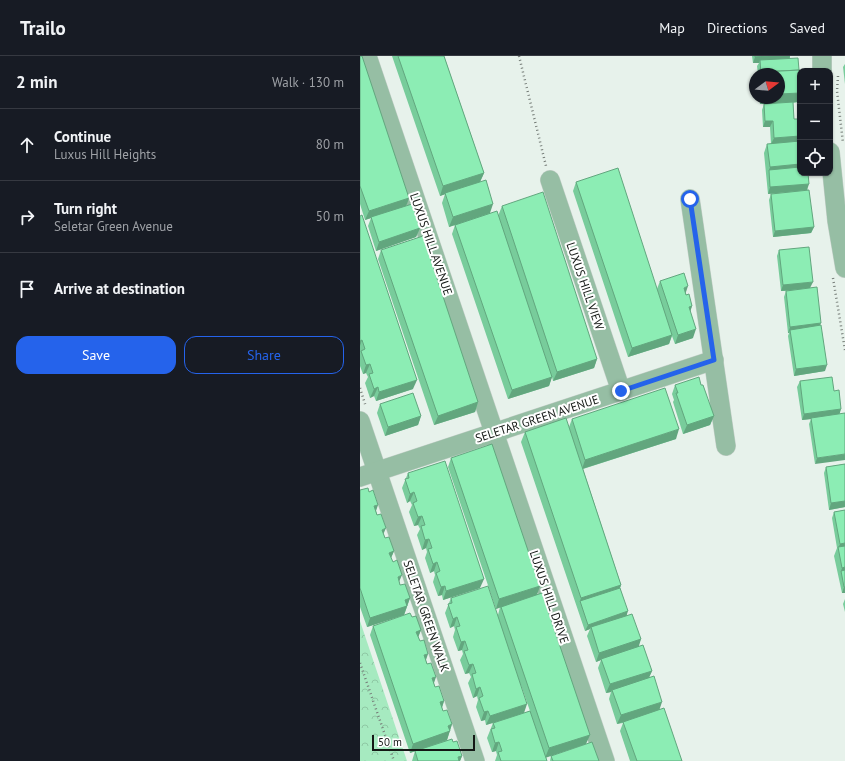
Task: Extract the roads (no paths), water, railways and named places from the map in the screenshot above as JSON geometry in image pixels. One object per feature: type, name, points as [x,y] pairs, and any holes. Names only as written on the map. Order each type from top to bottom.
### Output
[{"type":"street","name":"LUXUS HILL AVENUE","points":[[367,56],[494,433]]},
{"type":"street","points":[[822,56],[828,68]]},
{"type":"street","points":[[837,150],[837,221],[845,268]]},
{"type":"street","name":"LUXUS HILL VIEW","points":[[550,180],[621,391]]},
{"type":"street","points":[[690,199],[726,446]]},
{"type":"street","name":"SELETAR GREEN AVENUE","points":[[368,474],[714,360]]},
{"type":"street","name":"SELETAR GREEN WALK","points":[[360,421],[368,474],[475,761]]},
{"type":"street","name":"LUXUS HILL DRIVE","points":[[494,433],[605,761]]}]
